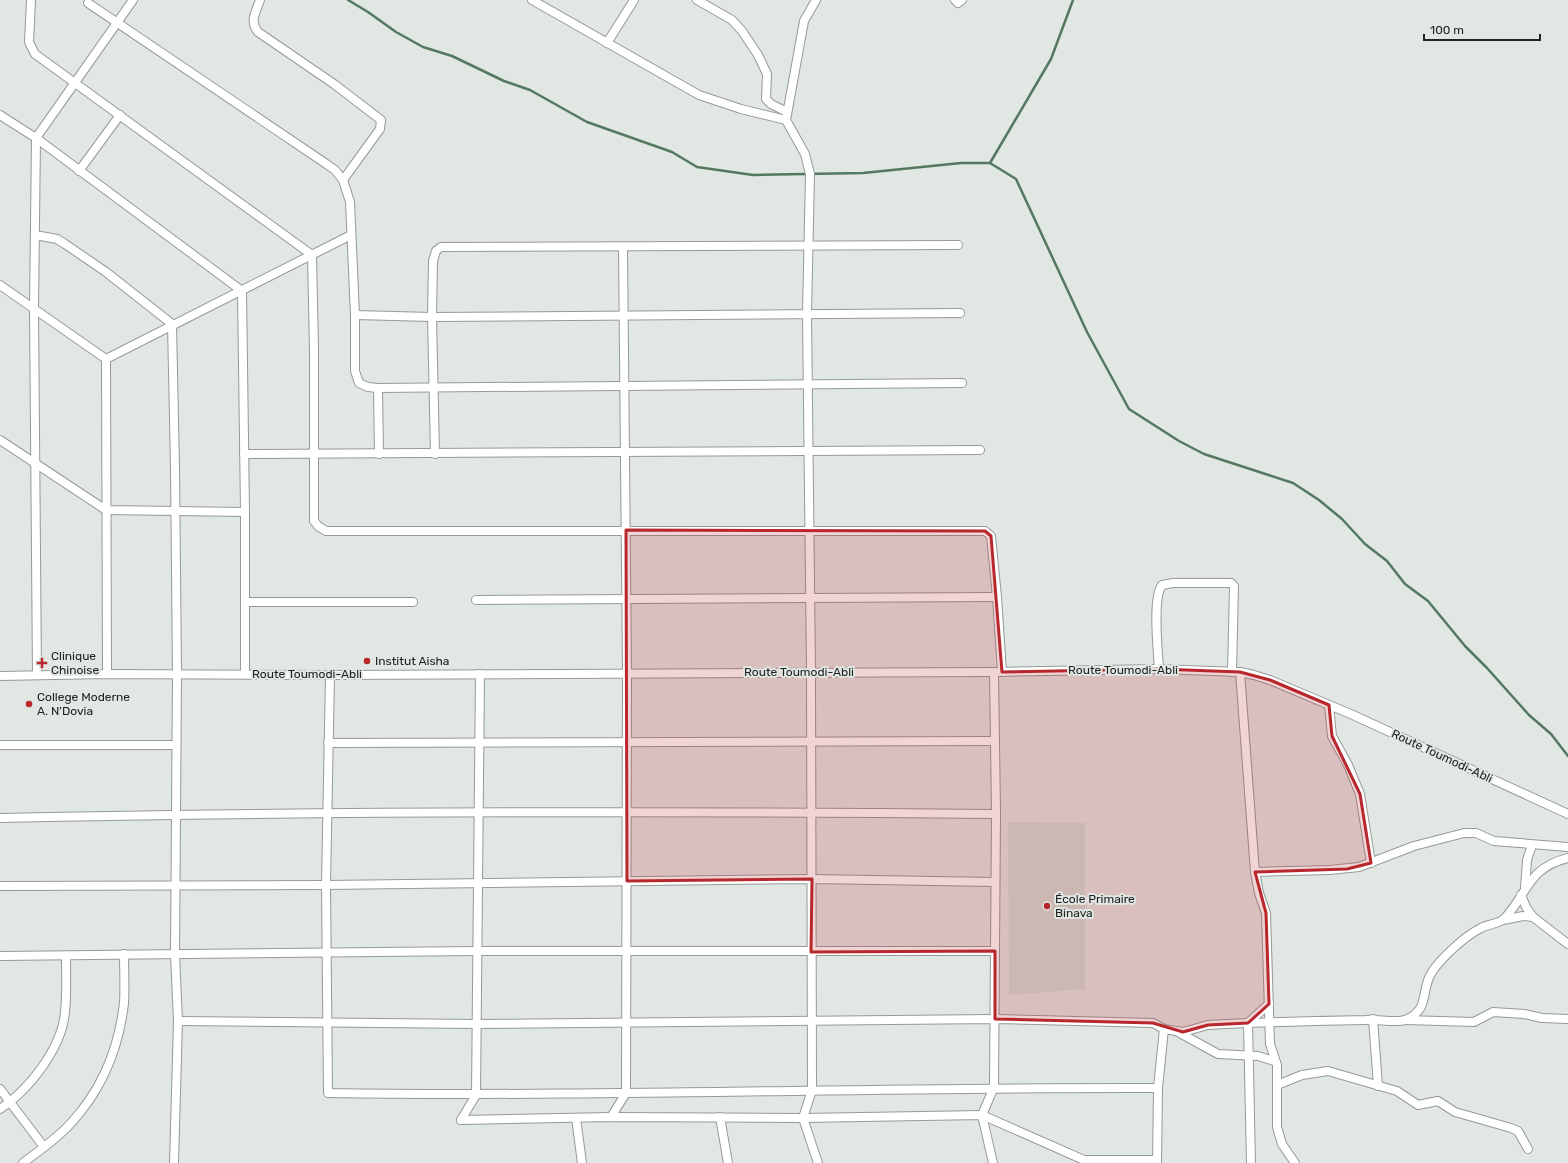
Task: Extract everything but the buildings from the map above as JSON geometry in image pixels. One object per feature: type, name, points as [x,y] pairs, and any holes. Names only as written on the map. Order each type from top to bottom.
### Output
[{"type":"street","points":[[30,0],[29,42],[32,50],[312,255]]},
{"type":"street","points":[[37,675],[34,309],[36,138],[74,81],[133,0]]},
{"type":"street","points":[[260,0],[253,18],[254,26],[258,32],[334,84],[381,120],[380,129],[343,180]]},
{"type":"street","points":[[532,0],[699,95],[741,109],[786,116]]},
{"type":"street","points":[[607,43],[634,0]]},
{"type":"street","points":[[697,0],[737,24],[758,54],[766,71],[766,99],[786,116],[808,163],[810,174],[807,314],[811,671],[812,1090],[804,1118],[818,1163]]},
{"type":"street","points":[[786,116],[804,21],[816,0]]},
{"type":"street","points":[[955,0],[958,3],[962,0]]},
{"type":"street","points":[[88,3],[335,170],[343,180],[350,202],[355,315],[355,371],[356,378],[363,386],[378,388],[434,388],[808,386],[962,383]]},
{"type":"street","points":[[79,171],[120,114]]},
{"type":"street","points":[[0,115],[36,138],[242,291]]},
{"type":"street","points":[[35,235],[50,237],[65,244],[106,272],[172,324]]},
{"type":"street","points":[[106,359],[172,324],[242,291],[351,235]]},
{"type":"street","points":[[435,454],[432,317],[433,261],[436,251],[441,247],[958,245]]},
{"type":"street","points":[[611,1117],[626,1093],[627,599],[623,247]]},
{"type":"street","points":[[312,255],[314,350],[314,521],[326,531],[985,531],[991,536],[997,597],[998,672],[995,741],[996,814],[994,1087],[982,1115],[993,1163]]},
{"type":"street","points":[[0,285],[106,359]]},
{"type":"street","points":[[242,291],[246,602],[245,674]]},
{"type":"street","points":[[355,315],[432,317],[960,313]]},
{"type":"street","points":[[172,324],[176,467],[175,511],[177,674],[175,745],[175,955],[178,1021],[174,1163]]},
{"type":"street","points":[[106,359],[107,674]]},
{"type":"street","points":[[378,388],[379,454]]},
{"type":"street","points":[[0,440],[106,510],[245,512]]},
{"type":"street","points":[[244,454],[313,455],[980,450]]},
{"type":"street","points":[[1159,669],[1156,614],[1159,589],[1162,585],[1173,583],[1231,583],[1234,586],[1236,672],[1256,872],[1259,893],[1266,913],[1270,1044],[1274,1060],[1277,1065],[1276,1115],[1279,1138],[1295,1163]]},
{"type":"street","points":[[476,600],[997,597]]},
{"type":"street","points":[[246,602],[413,602]]},
{"type":"street","name":"Route Toumodi-Abli","points":[[0,676],[107,674],[330,675],[811,671],[998,672],[1159,669],[1236,672],[1254,675],[1270,680],[1329,705],[1568,814]]},
{"type":"street","points":[[480,674],[476,951],[476,1095],[461,1120],[611,1117],[804,1118],[982,1115],[1084,1160],[1157,1161],[1158,1088],[1164,1029]]},
{"type":"street","points":[[330,675],[326,885],[328,1093],[476,1095],[994,1087],[1158,1088]]},
{"type":"street","points":[[1329,705],[1332,736],[1348,765],[1360,794],[1371,864]]},
{"type":"street","points":[[328,743],[478,744],[995,741]]},
{"type":"street","points":[[0,745],[175,745]]},
{"type":"street","points":[[0,818],[176,814],[328,815],[811,812],[996,814]]},
{"type":"street","points":[[1256,872],[1347,869],[1371,864],[1414,846],[1464,833],[1476,834],[1494,842],[1568,847]]},
{"type":"street","points":[[1532,845],[1527,860],[1523,891],[1526,907],[1533,917],[1568,944]]},
{"type":"street","points":[[1503,920],[1523,891],[1544,868],[1568,858]]},
{"type":"street","points":[[0,886],[326,885],[812,879],[995,882]]},
{"type":"street","points":[[1405,1020],[1417,1012],[1424,1002],[1426,984],[1434,968],[1453,949],[1481,928],[1503,920],[1523,916],[1533,917]]},
{"type":"street","points":[[0,956],[66,957],[124,954],[326,954],[476,951],[995,951]]},
{"type":"street","points":[[23,1163],[44,1147],[73,1121],[105,1074],[113,1054],[124,1003],[124,954]]},
{"type":"street","points":[[0,1109],[10,1102],[39,1071],[61,1032],[65,1012],[66,957]]},
{"type":"street","points":[[1248,1023],[1269,1004]]},
{"type":"street","points":[[1176,1032],[1190,1031],[1208,1025],[1269,1022],[1373,1019],[1474,1022],[1493,1012],[1542,1018],[1568,1019]]},
{"type":"street","points":[[178,1021],[477,1024],[995,1019],[1154,1024],[1164,1029],[1176,1032],[1218,1054],[1263,1056],[1274,1060]]},
{"type":"street","points":[[1373,1019],[1378,1086]]},
{"type":"street","points":[[1248,1023],[1250,1056],[1251,1163]]},
{"type":"street","points":[[1277,1085],[1302,1075],[1328,1071],[1397,1091],[1418,1105],[1438,1101],[1455,1112],[1511,1128],[1518,1131],[1528,1150]]},
{"type":"street","points":[[0,1089],[44,1147]]},
{"type":"street","points":[[720,1117],[728,1163]]},
{"type":"street","points":[[576,1118],[582,1163]]},
{"type":"highlighted area","points":[[626,530],[985,531],[991,536],[1002,672],[1159,669],[1240,672],[1270,680],[1329,705],[1332,736],[1360,794],[1371,863],[1347,869],[1255,872],[1266,913],[1269,1004],[1248,1023],[1208,1025],[1183,1032],[1153,1023],[995,1019],[995,951],[811,952],[812,879],[627,881]]},
{"type":"shaded area","name":"École Primaire Binava","points":[[1008,822],[1085,823],[1085,989],[1009,995]]},
{"type":"waterway","points":[[348,0],[396,32],[423,47],[452,56],[504,81],[530,90],[587,122],[672,152],[697,167],[753,175],[863,173],[961,163],[990,163],[1016,179],[1087,332],[1129,409],[1179,441],[1204,454],[1293,483],[1319,500],[1342,519],[1365,544],[1387,561],[1405,584],[1428,601],[1465,646],[1529,715],[1551,734],[1568,756]]},
{"type":"waterway","points":[[990,163],[1051,59],[1073,0]]},
{"type":"place","name":"Institut Aisha","points":[[367,661]]},
{"type":"place","name":"Clinique Chinoise","points":[[42,663]]},
{"type":"place","name":"College Moderne A. N'Dovia","points":[[29,704]]},
{"type":"place","name":"École Primaire Binava","points":[[1047,906]]}]
